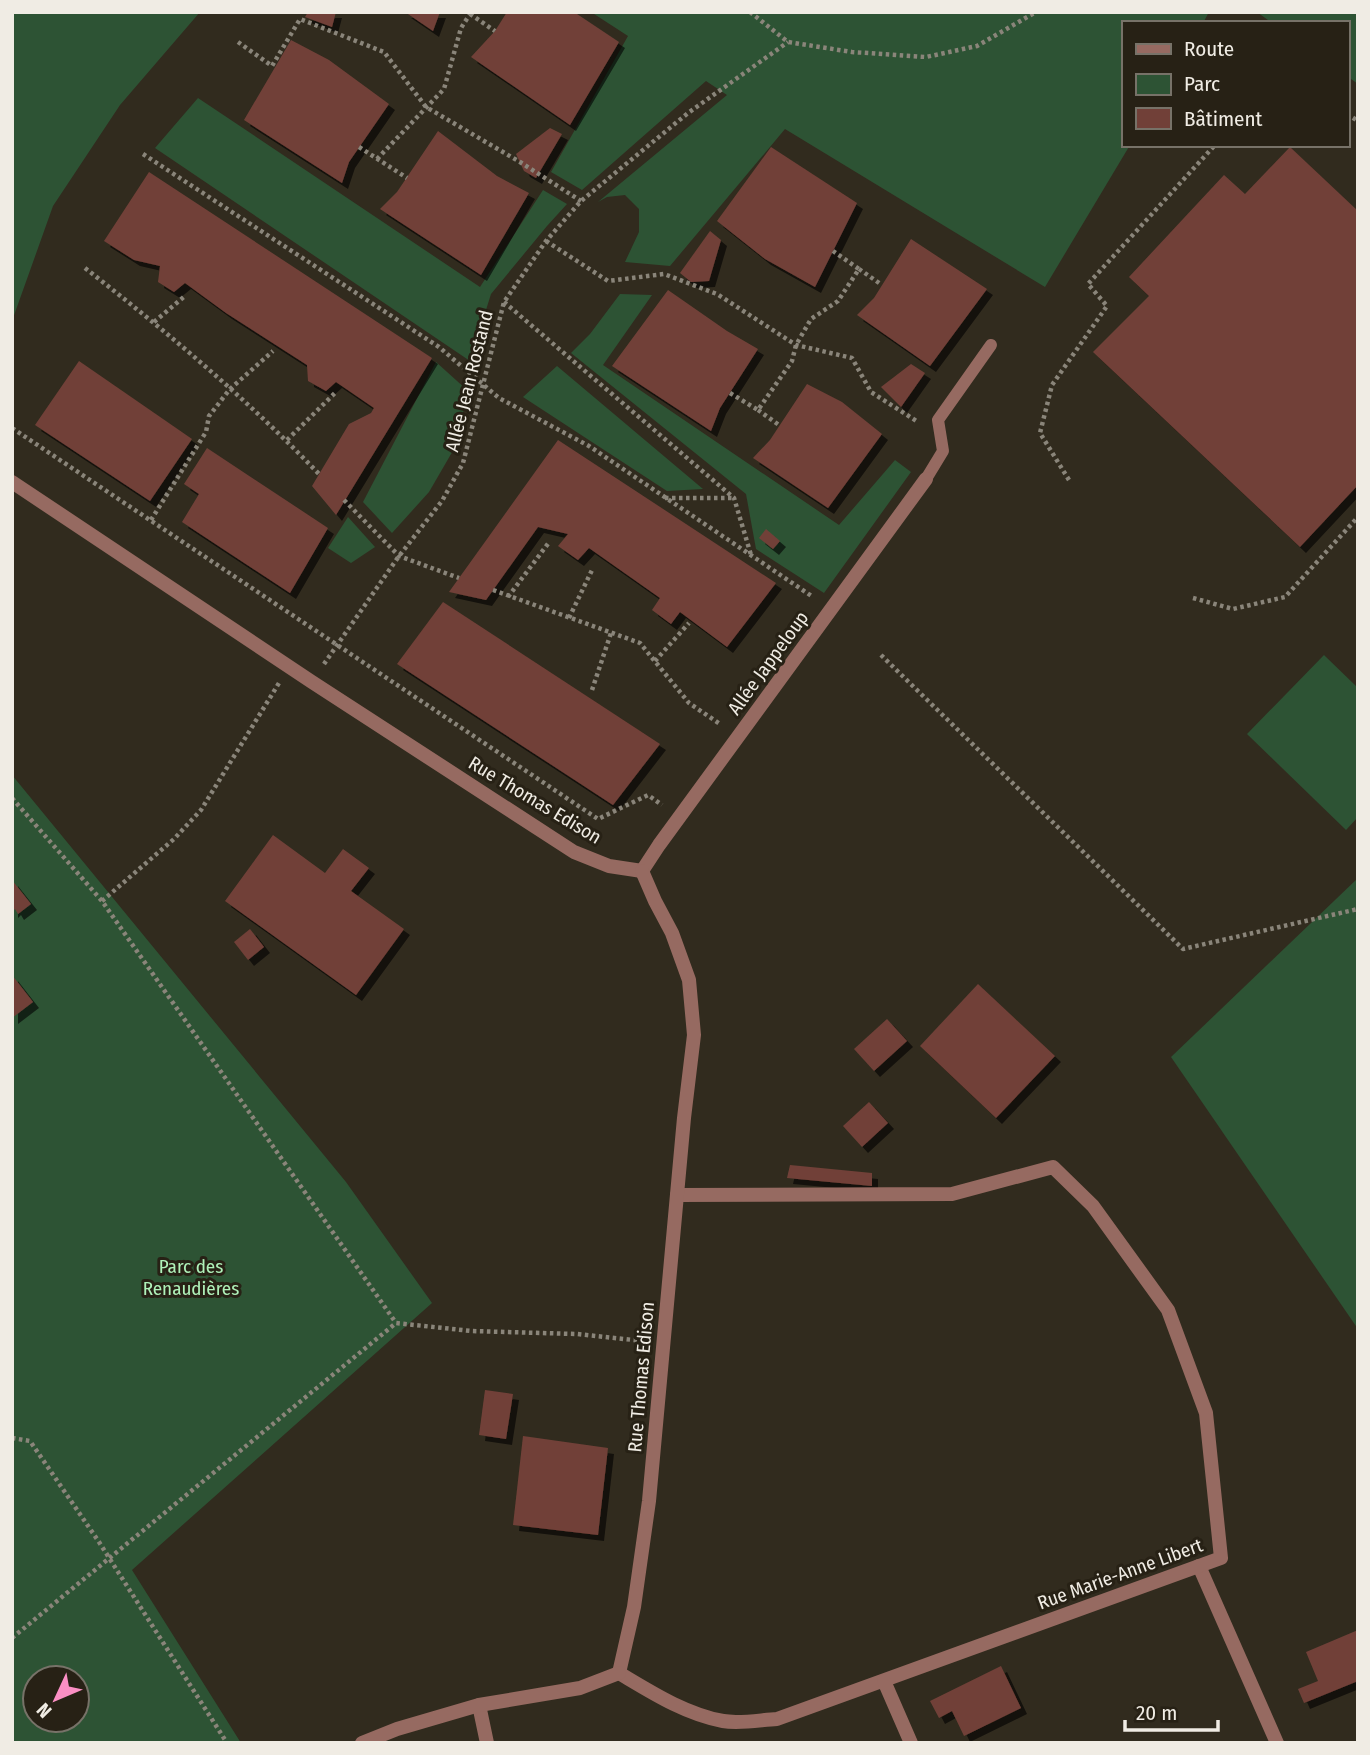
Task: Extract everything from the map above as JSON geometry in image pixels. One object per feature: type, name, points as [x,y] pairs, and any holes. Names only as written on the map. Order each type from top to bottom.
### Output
[{"type":"street","name":"Allée Jappeloup","points":[[642,871],[926,479]]},
{"type":"street","name":"Rue Thomas Edison","points":[[12,482],[312,682],[575,852],[608,866],[642,871],[672,933],[690,979],[694,1035],[649,1500],[634,1607],[619,1673]]},
{"type":"street","name":"Rue Marie-Anne Libert","points":[[619,1673],[694,1713],[725,1722],[777,1719],[1222,1558],[1206,1413],[1168,1310],[1093,1206],[1053,1167],[952,1194],[677,1195]]},
{"type":"street","points":[[1199,1566],[1277,1743]]},
{"type":"street","points":[[362,1743],[397,1729],[480,1705],[580,1688],[619,1673]]},
{"type":"street","points":[[884,1681],[911,1743]]},
{"type":"street","points":[[480,1705],[487,1743]]},
{"type":"lane","points":[[926,479],[943,451],[938,420],[991,345]]},
{"type":"path","points":[[750,12],[788,42],[852,52],[926,57],[977,46],[1036,12]]},
{"type":"path","points":[[377,159],[444,89],[461,29],[469,13],[495,31]]},
{"type":"path","points":[[238,42],[272,66],[300,19],[384,52],[426,107],[581,201]]},
{"type":"path","name":"Allée Jean Rostand","points":[[312,682],[399,556],[442,501],[463,463],[504,302],[546,241],[581,201],[688,113],[788,42]]},
{"type":"path","points":[[1069,480],[1040,433],[1052,385],[1107,306],[1088,284],[1213,147]]},
{"type":"path","points":[[359,148],[407,178]]},
{"type":"path","points":[[143,154],[439,347],[499,398],[589,446],[831,609]]},
{"type":"path","points":[[546,241],[608,281],[664,274],[717,294],[796,345],[852,358],[871,392],[941,436]]},
{"type":"path","points":[[833,251],[882,285]]},
{"type":"path","points":[[85,268],[154,322],[287,440],[319,474]]},
{"type":"path","points":[[758,410],[792,361],[796,345],[811,319],[838,301],[859,269]]},
{"type":"path","points":[[154,322],[186,295]]},
{"type":"path","points":[[504,302],[734,498],[751,555]]},
{"type":"path","points":[[151,520],[206,432],[209,416],[230,390],[273,351]]},
{"type":"path","points":[[287,440],[335,393]]},
{"type":"path","points":[[730,393],[779,425]]},
{"type":"path","points":[[12,428],[598,819],[648,795],[679,818]]},
{"type":"path","points":[[665,498],[734,498]]},
{"type":"path","points":[[345,500],[399,556],[459,578]]},
{"type":"path","points":[[1193,598],[1233,609],[1285,597],[1358,517]]},
{"type":"path","points":[[508,597],[550,541]]},
{"type":"path","points":[[569,618],[593,568]]},
{"type":"path","points":[[493,590],[640,643],[689,703],[739,736]]},
{"type":"path","points":[[655,661],[689,623]]},
{"type":"path","points":[[592,690],[611,633]]},
{"type":"path","points":[[881,655],[1183,949],[1358,909]]},
{"type":"path","points":[[103,901],[174,839],[201,810],[290,666]]},
{"type":"path","points":[[12,798],[103,901],[396,1323]]},
{"type":"path","points":[[12,1638],[396,1323],[471,1331],[577,1334],[664,1343]]},
{"type":"path","points":[[12,1438],[30,1441],[109,1558],[227,1743]]},
{"type":"green space","points":[[12,12],[200,12],[120,105],[53,206],[12,321]]},
{"type":"green space","points":[[591,12],[1209,12],[1204,21],[1122,21],[1122,147],[1129,147],[1045,287],[785,129],[670,266],[625,262],[639,232],[639,209],[625,195],[607,197],[598,202],[727,95],[706,81],[582,190],[551,172],[628,36]]},
{"type":"green space","points":[[1257,12],[1358,12],[1358,84],[1349,77],[1349,21],[1269,21]]},
{"type":"green space","points":[[198,98],[480,287],[543,190],[567,204],[491,294],[470,361],[155,148]]},
{"type":"green space","points":[[620,294],[652,295],[603,365],[839,525],[895,460],[911,472],[824,593],[756,549],[746,494],[571,353],[590,334]]},
{"type":"green space","points":[[436,362],[467,390],[458,442],[429,492],[392,533],[363,502]]},
{"type":"green space","points":[[557,366],[703,489],[667,491],[523,397]]},
{"type":"green space","points":[[348,517],[375,547],[351,563],[328,548]]},
{"type":"green space","points":[[1324,655],[1358,688],[1358,817],[1346,830],[1247,734]]},
{"type":"green space","name":"Parc des Renaudières","points":[[12,775],[346,1182],[432,1303],[132,1570],[241,1743],[12,1743]]},
{"type":"green space","points":[[1358,878],[1358,1329],[1171,1057]]},
{"type":"building","points":[[308,12],[336,12],[332,27],[305,17]]},
{"type":"building","points":[[405,12],[440,12],[433,31]]},
{"type":"building","points":[[507,12],[574,12],[619,42],[570,125],[471,57],[495,31]]},
{"type":"building","points":[[291,40],[329,60],[389,104],[349,162],[342,183],[244,120]]},
{"type":"building","points":[[550,128],[562,134],[536,178],[524,171],[516,154]]},
{"type":"building","points":[[438,131],[497,176],[529,193],[481,275],[380,209],[397,192]]},
{"type":"building","points":[[771,147],[857,203],[815,287],[765,259],[717,221]]},
{"type":"building","points":[[1290,147],[1358,211],[1358,485],[1300,547],[1093,352],[1149,296],[1129,277],[1224,175],[1245,194]]},
{"type":"building","points":[[149,172],[432,358],[336,515],[312,486],[349,424],[371,413],[374,408],[336,382],[326,391],[308,381],[307,365],[185,283],[174,292],[158,282],[160,266],[134,260],[104,241]]},
{"type":"building","points":[[710,231],[721,240],[709,281],[691,282],[680,273]]},
{"type":"building","points":[[911,239],[987,289],[930,366],[857,315],[874,298]]},
{"type":"building","points":[[668,290],[758,349],[720,408],[711,431],[612,366]]},
{"type":"building","points":[[79,361],[192,439],[150,501],[35,425]]},
{"type":"building","points":[[911,364],[925,373],[901,407],[881,387]]},
{"type":"building","points":[[807,384],[842,402],[882,434],[828,508],[753,458],[770,440]]},
{"type":"building","points":[[558,440],[776,583],[727,647],[680,612],[671,624],[652,610],[660,598],[589,548],[578,560],[558,546],[568,534],[538,527],[486,600],[449,592]]},
{"type":"building","points":[[207,448],[328,528],[290,593],[182,522],[199,494],[184,484]]},
{"type":"building","points":[[766,529],[780,541],[773,549],[759,538]]},
{"type":"building","points":[[443,602],[660,744],[613,805],[397,664]]},
{"type":"building","points":[[273,835],[325,873],[343,849],[369,868],[351,891],[404,929],[356,995],[225,901]]},
{"type":"building","points":[[12,880],[31,904],[18,914],[15,909],[12,912]]},
{"type":"building","points":[[250,929],[264,947],[248,960],[234,942]]},
{"type":"building","points":[[12,975],[33,1002],[12,1018]]},
{"type":"building","points":[[978,984],[1055,1056],[996,1118],[920,1046]]},
{"type":"building","points":[[887,1019],[907,1041],[874,1071],[854,1049]]},
{"type":"building","points":[[869,1102],[888,1123],[862,1147],[843,1126]]},
{"type":"building","points":[[790,1165],[872,1173],[872,1186],[787,1178]]},
{"type":"building","points":[[485,1390],[513,1394],[506,1439],[479,1435]]},
{"type":"building","points":[[523,1436],[608,1448],[598,1535],[513,1525]]},
{"type":"building","points":[[1358,1630],[1358,1681],[1304,1703],[1298,1689],[1318,1681],[1306,1652]]},
{"type":"building","points":[[1001,1666],[1021,1708],[964,1736],[952,1711],[939,1718],[930,1701]]}]
